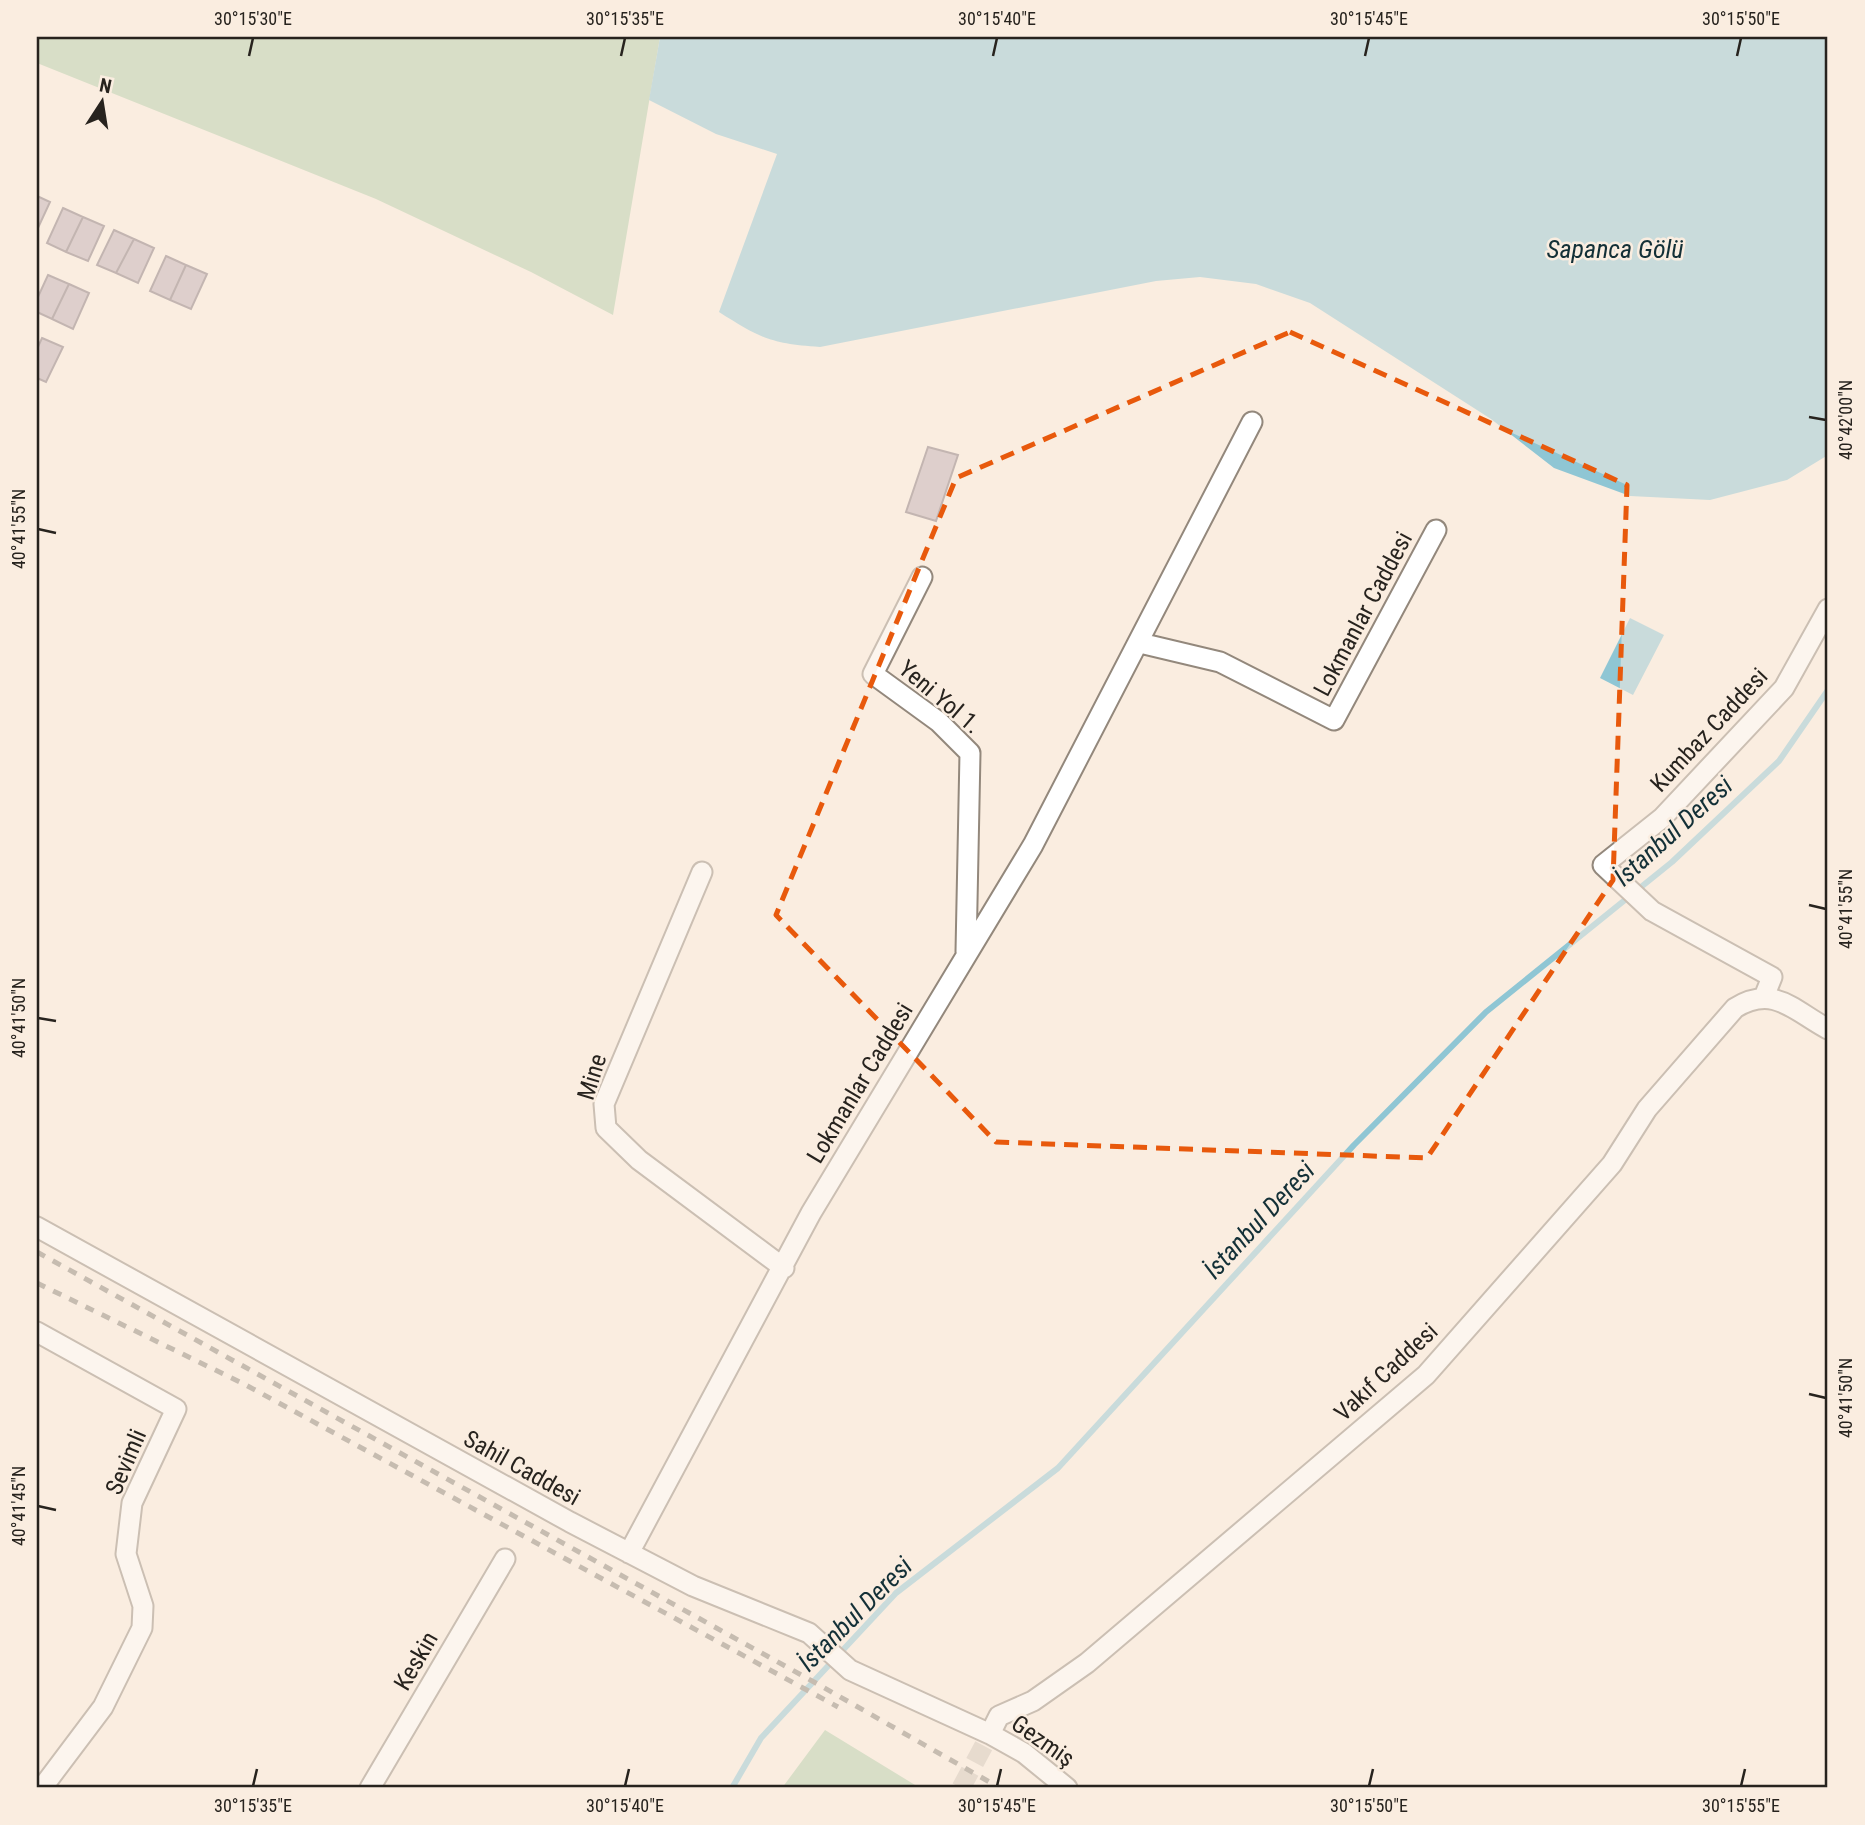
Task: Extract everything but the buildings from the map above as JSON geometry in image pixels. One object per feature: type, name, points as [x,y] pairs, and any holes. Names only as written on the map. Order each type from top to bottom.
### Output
[{"type":"street","name":"Lokmanlar Caddesi","points":[[629,1553],[784,1268],[811,1213],[1033,845],[1140,643],[1252,422]]},
{"type":"street","name":"Lokmanlar Caddesi","points":[[1140,643],[1220,662],[1334,720],[1436,530]]},
{"type":"street","name":"Yeni Yol 1.","points":[[922,577],[873,674],[939,722],[970,753],[966,953]]},
{"type":"street","name":"Kumbaz Caddesi","points":[[1764,997],[1772,977],[1652,911],[1603,864],[1662,818],[1784,688],[1828,609]]},
{"type":"street","name":"Mine","points":[[702,872],[604,1104],[606,1128],[639,1160],[784,1268]]},
{"type":"street","points":[[1764,997],[1780,1001],[1828,1029]]},
{"type":"street","name":"Vakıf Caddesi","points":[[990,1734],[999,1716],[1033,1701],[1087,1663],[1426,1374],[1612,1164],[1647,1110],[1723,1019],[1749,1000],[1764,997]]},
{"type":"street","name":"Sahil Caddesi","points":[[37,1227],[629,1553],[693,1586],[808,1633],[850,1670],[990,1734]]},
{"type":"street","name":"Sevimli","points":[[37,1332],[176,1409],[132,1503],[126,1554],[143,1606],[142,1628],[103,1707],[42,1788]]},
{"type":"street","name":"Keskin","points":[[370,1788],[505,1559]]},
{"type":"street","name":"Gezmiş","points":[[990,1734],[1024,1753],[1067,1788]]},
{"type":"highlighted area","points":[[1290,332],[1627,485],[1613,880],[1427,1158],[996,1142],[776,915],[956,478]]},
{"type":"green space","points":[[37,37],[660,37],[613,315],[531,272],[376,199],[37,63]]},
{"type":"green space","points":[[825,1730],[920,1788],[782,1788]]},
{"type":"water","name":"Sapanca Gölü","points":[[660,37],[1828,37],[1828,455],[1787,480],[1710,500],[1630,496],[1554,468],[1491,419],[1310,303],[1256,284],[1200,277],[1156,281],[820,347],[789,344],[766,338],[719,312],[777,154],[716,134],[649,100]]},
{"type":"water","points":[[1630,618],[1664,635],[1633,695],[1600,678]]},
{"type":"waterway","name":"İstanbul Deresi","points":[[732,1788],[761,1738],[896,1593],[1058,1468],[1354,1145],[1486,1012],[1672,862],[1779,761],[1828,690]]},
{"type":"tunnel","points":[[961,1788],[990,1734]]},
{"type":"railway","points":[[37,1252],[814,1682],[1000,1788]]},
{"type":"railway","points":[[37,1283],[244,1384],[838,1707]]}]
